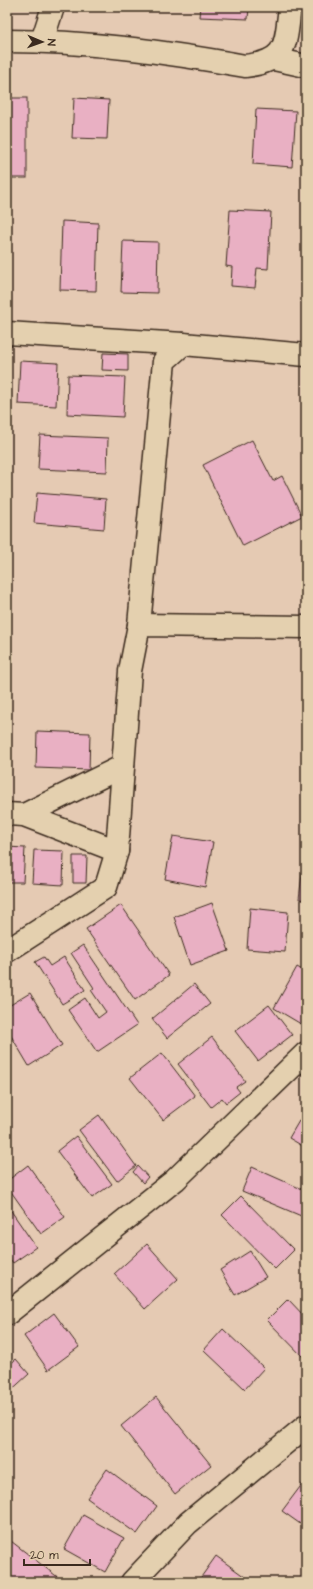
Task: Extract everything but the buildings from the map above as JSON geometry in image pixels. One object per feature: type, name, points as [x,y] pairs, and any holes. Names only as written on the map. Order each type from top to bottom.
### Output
[{"type":"street","points":[[42,41],[53,7]]},
{"type":"street","points":[[7,41],[42,41],[109,45],[246,66],[261,64],[274,58],[284,49],[290,7]]},
{"type":"street","points":[[274,58],[306,66]]},
{"type":"street","points":[[7,332],[183,344],[306,356]]},
{"type":"street","points":[[7,951],[106,886],[117,851],[130,671],[139,625],[162,374],[164,362],[183,344]]},
{"type":"street","points":[[139,625],[306,627]]},
{"type":"street","points":[[15,815],[123,766]]},
{"type":"street","points":[[15,815],[117,851]]},
{"type":"street","points":[[7,1314],[175,1180],[306,1053]]},
{"type":"street","points":[[132,1582],[188,1523],[306,1426]]}]
